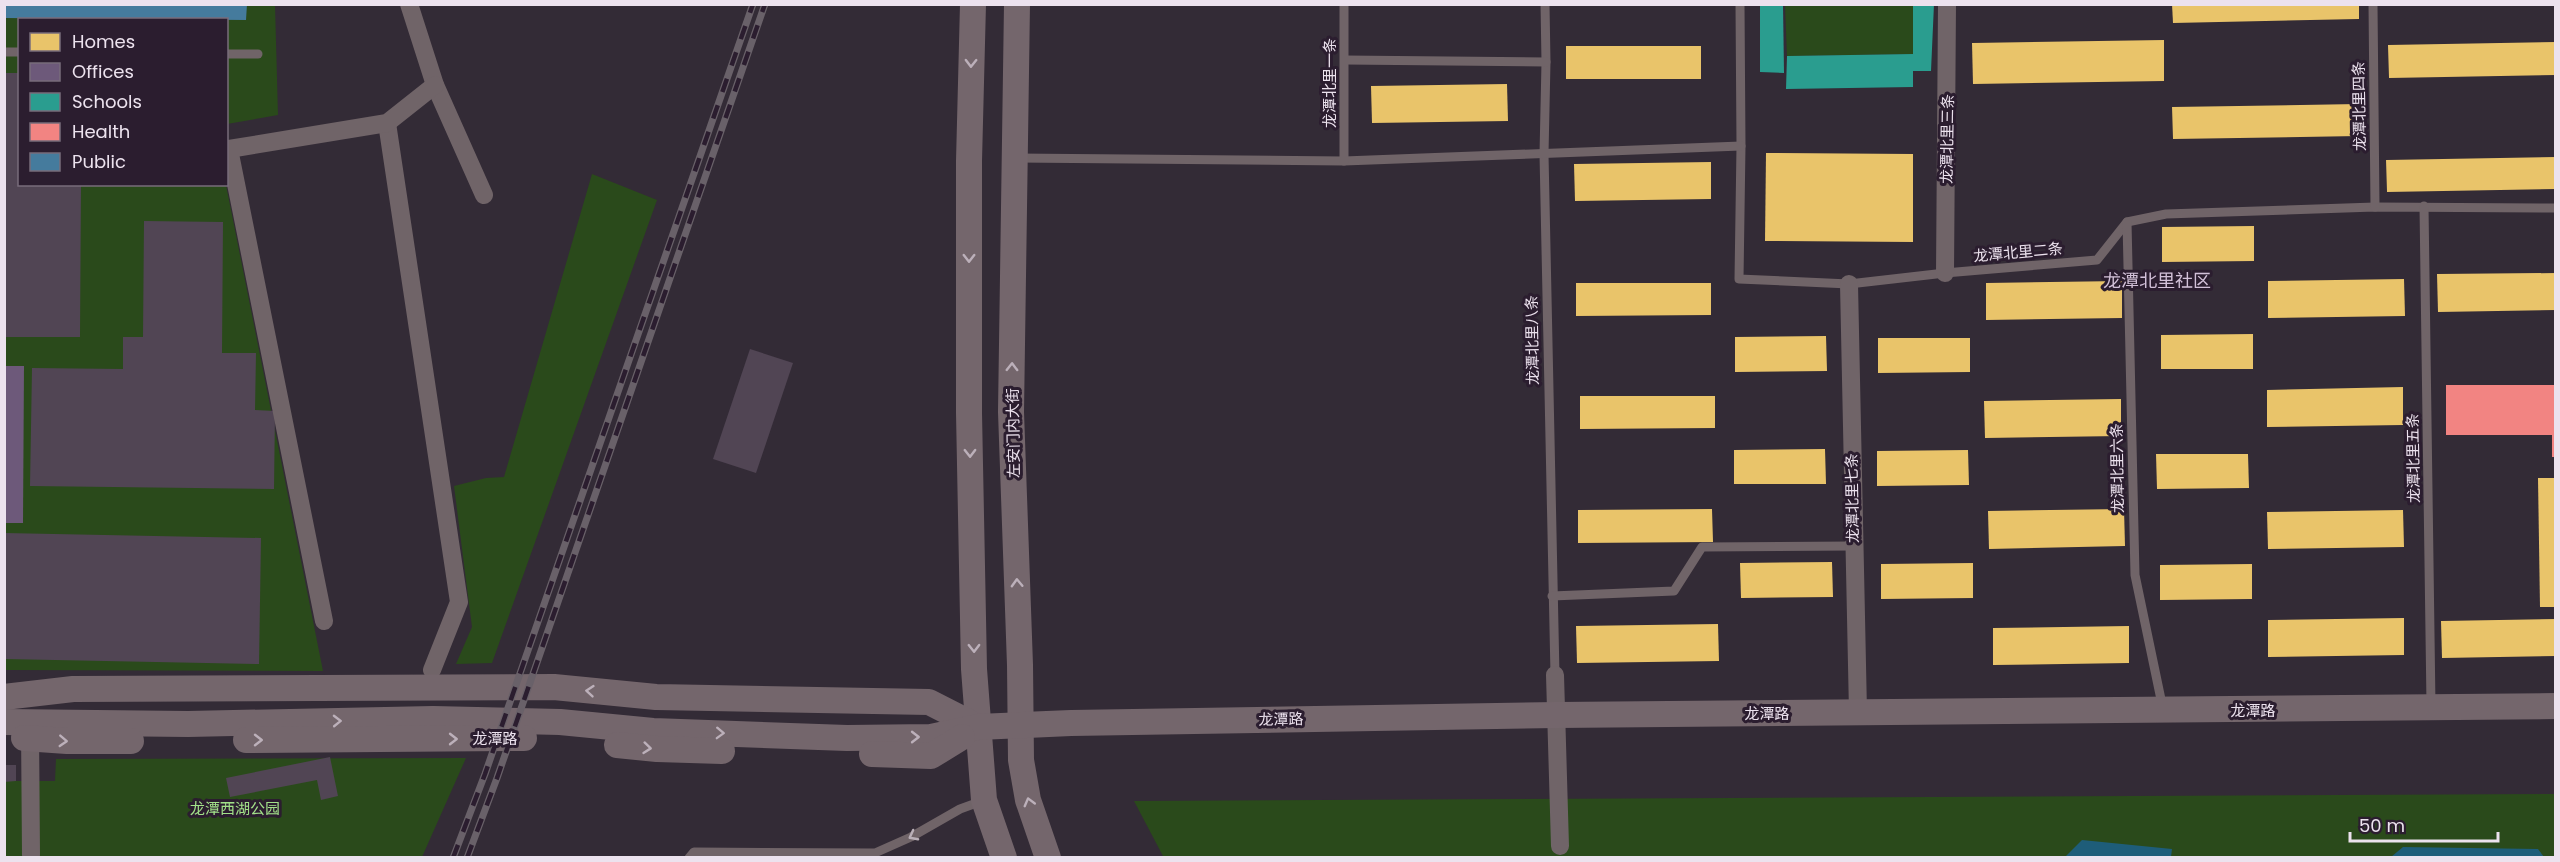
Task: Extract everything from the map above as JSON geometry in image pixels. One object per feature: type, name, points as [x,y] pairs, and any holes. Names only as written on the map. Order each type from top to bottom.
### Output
[{"type":"street","points":[[409,4],[435,85],[484,195]]},
{"type":"street","points":[[973,4],[969,161],[969,412],[978,728],[984,800],[1004,858]]},
{"type":"street","name":"左安门内大街","points":[[1017,4],[1011,412],[1021,760],[1028,800],[1047,858]]},
{"type":"street","name":"龙潭北里三条","points":[[1945,273],[1947,4]]},
{"type":"street","points":[[324,621],[229,149],[387,123],[435,85]]},
{"type":"street","points":[[387,123],[459,602],[432,670]]},
{"type":"street","name":"龙潭北里七条","points":[[1849,284],[1858,712]]},
{"type":"street","points":[[1555,675],[1560,846]]},
{"type":"street","points":[[4,697],[73,689],[554,687],[656,697],[929,702],[978,728]]},
{"type":"street","name":"龙潭路","points":[[4,706],[459,704],[564,706],[657,714],[929,715],[978,728]]},
{"type":"street","name":"龙潭路","points":[[4,737],[30,730],[433,719],[560,722],[654,731],[847,738],[931,737],[978,728],[1020,725],[1557,715],[2432,709],[2556,706]]},
{"type":"street","name":"龙潭路","points":[[4,722],[30,730]]},
{"type":"street","points":[[30,730],[31,857]]},
{"type":"lane","name":"龙潭北里一条","points":[[1344,4],[1344,161]]},
{"type":"lane","name":"龙潭北里八条","points":[[1545,4],[1544,154],[1555,675]]},
{"type":"lane","name":"龙潭北里二条","points":[[1740,4],[1742,146],[1739,279],[1849,284],[2097,260],[2127,222]]},
{"type":"lane","name":"龙潭北里四条","points":[[2373,4],[2375,207]]},
{"type":"lane","points":[[228,54],[258,54]]},
{"type":"lane","points":[[1345,60],[1546,62]]},
{"type":"lane","points":[[1014,158],[1344,161],[1742,146]]},
{"type":"lane","name":"龙潭北里五条","points":[[2424,206],[2432,709]]},
{"type":"lane","points":[[2127,222],[2166,214],[2375,207],[2556,208]]},
{"type":"lane","name":"龙潭北里六条","points":[[2127,222],[2135,575],[2163,711]]},
{"type":"lane","points":[[1552,596],[1674,591],[1702,547],[1853,546]]},
{"type":"lane","points":[[689,858],[694,852],[875,853],[912,837],[960,809],[984,800]]},
{"type":"green space","points":[[5,5],[275,5],[278,115],[228,124],[228,18],[18,18],[18,186],[226,186],[323,671],[5,670]]},
{"type":"green space","points":[[1785,5],[1913,5],[1913,54],[1787,56]]},
{"type":"green space","points":[[592,174],[657,200],[492,663],[456,664],[472,627],[454,486],[486,478],[504,477]]},
{"type":"green space","name":"龙潭西湖公园","points":[[466,758],[422,857],[5,858],[5,765],[16,765],[16,781],[55,781],[56,759]]},
{"type":"green space","points":[[2555,794],[2556,857],[1164,858],[1134,801]]},
{"type":"water","points":[[2082,840],[2172,849],[2171,857],[2065,857]]},
{"type":"water","points":[[2403,847],[2538,849],[2544,857],[2391,857]]},
{"type":"building: Homes","points":[[2172,4],[2359,4],[2359,19],[2173,23]]},
{"type":"building: Homes","points":[[2164,40],[2164,81],[1973,84],[1972,43]]},
{"type":"building: Homes","points":[[2556,42],[2556,75],[2389,78],[2388,45]]},
{"type":"building: Homes","points":[[1566,46],[1701,46],[1701,79],[1566,79]]},
{"type":"building: Homes","points":[[1507,84],[1508,121],[1372,123],[1371,86]]},
{"type":"building: Homes","points":[[2358,104],[2359,136],[2173,139],[2172,107]]},
{"type":"building: Homes","points":[[1766,153],[1913,154],[1913,242],[1765,241]]},
{"type":"building: Homes","points":[[2556,157],[2556,189],[2387,192],[2386,160]]},
{"type":"building: Homes","points":[[1711,162],[1711,199],[1575,201],[1574,164]]},
{"type":"building: Homes","points":[[2254,226],[2254,261],[2162,262],[2162,227]]},
{"type":"building: Homes","points":[[2556,273],[2556,310],[2438,312],[2437,274]]},
{"type":"building: Homes","points":[[2404,279],[2405,316],[2268,318],[2268,281]]},
{"type":"building: Homes","points":[[2122,281],[2122,318],[1986,320],[1986,283]]},
{"type":"building: Homes","points":[[1576,283],[1711,283],[1711,315],[1576,316]]},
{"type":"building: Homes","points":[[2253,334],[2253,369],[2161,369],[2161,335]]},
{"type":"building: Homes","points":[[1826,336],[1827,371],[1735,372],[1735,337]]},
{"type":"building: Homes","points":[[1878,338],[1970,338],[1970,372],[1878,373]]},
{"type":"building: Homes","points":[[2403,387],[2403,425],[2267,427],[2267,390]]},
{"type":"building: Homes","points":[[1580,396],[1715,396],[1715,428],[1580,429]]},
{"type":"building: Homes","points":[[2121,399],[2121,436],[1985,438],[1984,401]]},
{"type":"building: Homes","points":[[1825,449],[1826,484],[1734,484],[1734,450]]},
{"type":"building: Homes","points":[[1968,450],[1969,485],[1877,486],[1877,451]]},
{"type":"building: Homes","points":[[2156,454],[2248,454],[2249,488],[2157,489]]},
{"type":"building: Homes","points":[[2538,478],[2556,478],[2556,607],[2540,607]]},
{"type":"building: Homes","points":[[1712,509],[1713,542],[1578,543],[1578,510]]},
{"type":"building: Homes","points":[[2124,509],[2125,546],[1989,549],[1988,511]]},
{"type":"building: Homes","points":[[2403,510],[2404,547],[2268,549],[2267,512]]},
{"type":"building: Homes","points":[[1832,562],[1833,597],[1741,598],[1740,563]]},
{"type":"building: Homes","points":[[1973,563],[1973,598],[1881,599],[1881,564]]},
{"type":"building: Homes","points":[[2252,564],[2252,599],[2160,600],[2160,565]]},
{"type":"building: Homes","points":[[2404,618],[2404,655],[2268,657],[2268,620]]},
{"type":"building: Homes","points":[[2556,619],[2556,656],[2442,658],[2441,621]]},
{"type":"building: Homes","points":[[1718,624],[1719,661],[1577,663],[1576,626]]},
{"type":"building: Homes","points":[[2129,626],[2129,663],[1993,665],[1993,628]]},
{"type":"building: Offices","points":[[4,366],[24,366],[23,523],[4,523]]},
{"type":"building: Schools","points":[[1760,4],[1783,4],[1784,73],[1760,72]]},
{"type":"building: Schools","points":[[1913,4],[1934,4],[1931,71],[1913,71],[1913,87],[1786,89],[1787,56],[1913,54]]},
{"type":"building: Health","points":[[2446,385],[2556,385],[2556,457],[2552,457],[2552,435],[2446,435]]},
{"type":"building: Public","points":[[4,4],[247,4],[246,20],[228,20],[228,18],[4,18]]},
{"type":"building: Other","points":[[4,73],[18,73],[18,186],[81,186],[80,337],[4,337]]},
{"type":"building: Other","points":[[144,221],[223,222],[222,353],[256,353],[255,410],[275,411],[274,489],[30,486],[32,368],[123,369],[123,337],[143,337]]},
{"type":"building: Other","points":[[750,349],[793,363],[756,473],[713,459]]},
{"type":"building: Other","points":[[4,533],[261,538],[259,664],[4,659]]},
{"type":"building: Other","points":[[330,757],[338,796],[321,800],[317,780],[230,797],[226,778]]},
{"type":"building: Other","points":[[4,765],[16,765],[16,781],[4,782]]},
{"type":"railway","points":[[453,858],[485,774],[753,4]]},
{"type":"railway","points":[[467,858],[497,778],[765,4]]},
{"type":"district","name":"龙潭北里社区","points":[[2157,280]]}]
